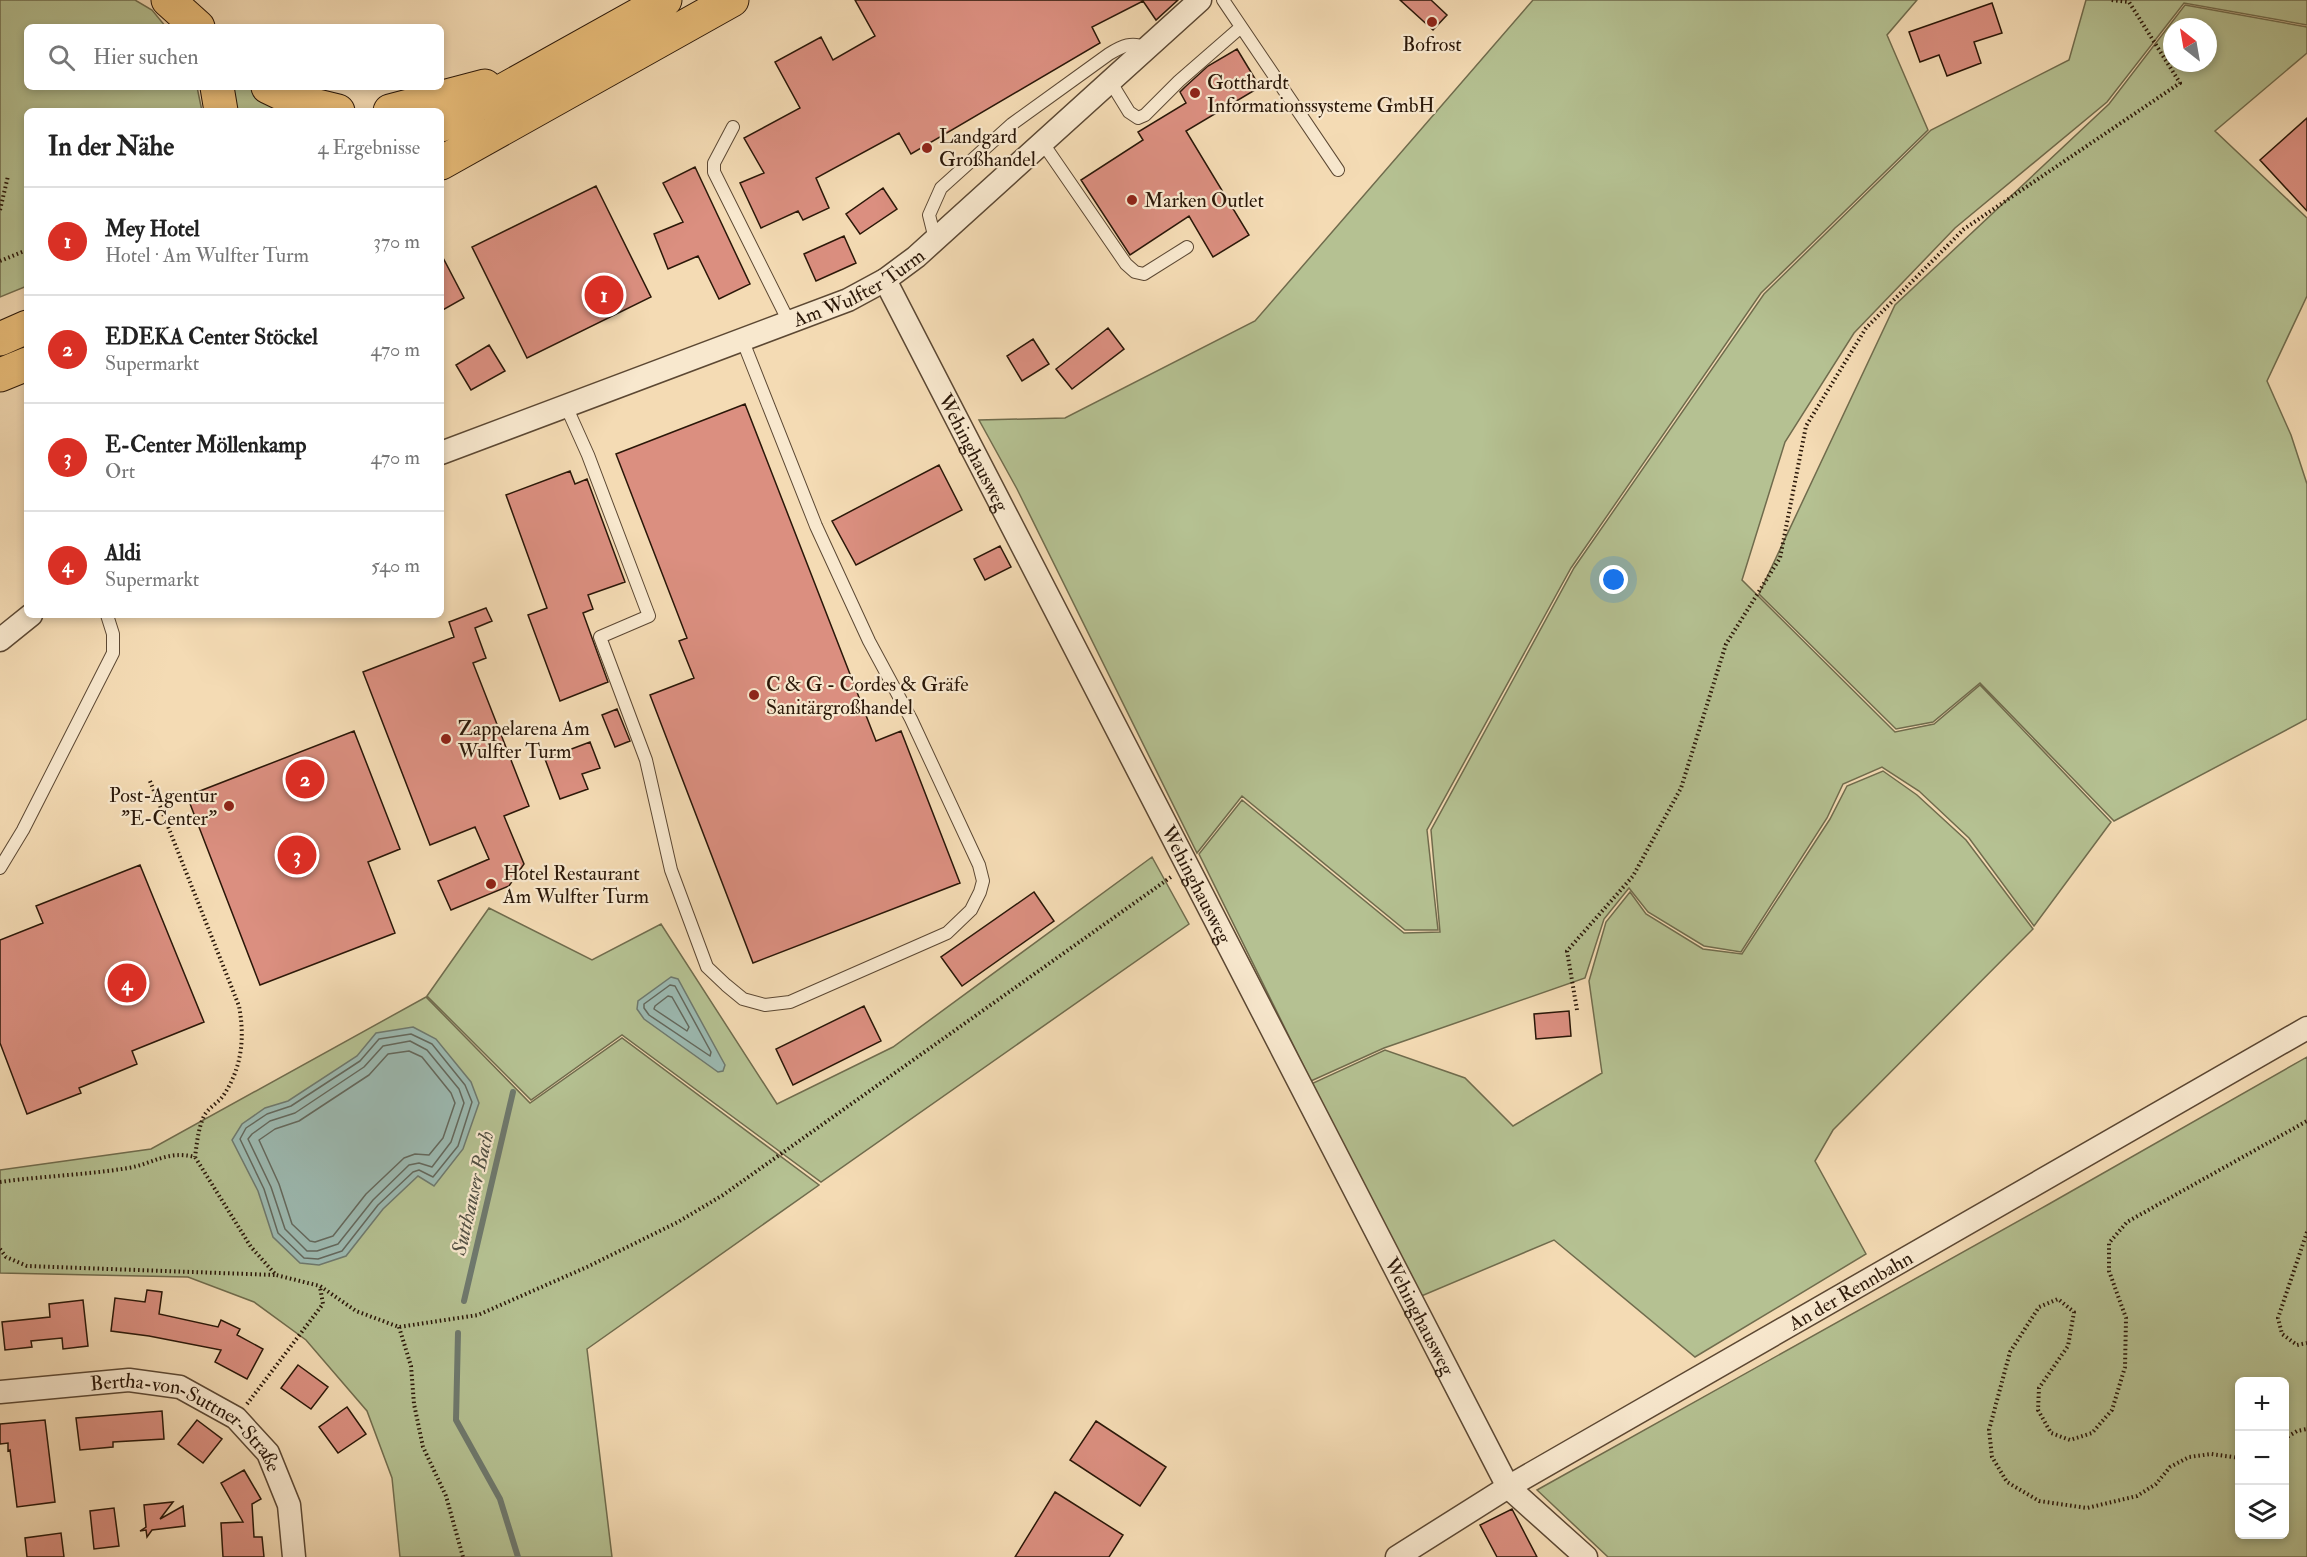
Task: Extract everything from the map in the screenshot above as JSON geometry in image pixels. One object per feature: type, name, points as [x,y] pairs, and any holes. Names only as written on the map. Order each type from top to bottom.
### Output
[{"type":"highway","points":[[444,123],[665,0]]},
{"type":"highway","points":[[444,161],[732,0]]},
{"type":"highway","points":[[403,108],[438,100],[550,66]]},
{"type":"highway","points":[[218,90],[220,108]]},
{"type":"highway","points":[[274,90],[297,101],[326,108]]},
{"type":"highway","points":[[0,339],[24,328]]},
{"type":"highway","points":[[0,375],[24,365]]},
{"type":"street","name":"Am Wulfter Turm","points":[[444,452],[848,300],[885,280],[935,239],[1200,0]]},
{"type":"street","name":"Wehinghausweg","points":[[885,280],[1508,1487]]},
{"type":"street","points":[[4,630],[26,618]]},
{"type":"street","name":"An der Rennbahn","points":[[1397,1557],[1508,1487],[2307,1028]]},
{"type":"street","name":"Bertha-von-Suttner-Straße","points":[[0,1392],[129,1380],[180,1387],[236,1418],[268,1453],[289,1506],[294,1557]]},
{"type":"street","points":[[1508,1487],[1586,1557]]},
{"type":"lane","points":[[1223,0],[1338,170]]},
{"type":"lane","points":[[1110,81],[1130,112],[1138,118],[1145,115],[1241,27]]},
{"type":"lane","points":[[935,239],[928,215],[941,188],[1012,124],[1109,54],[1120,47],[1135,43],[1146,48]]},
{"type":"lane","points":[[733,127],[714,163],[714,172],[789,322]]},
{"type":"lane","points":[[1042,142],[1126,264],[1135,272],[1144,274],[1187,247]]},
{"type":"lane","points":[[566,406],[588,454],[649,616],[600,637],[646,760],[671,870],[707,967],[743,999],[765,1005],[790,1002],[947,933],[971,910],[983,881],[979,865],[916,729],[869,641],[816,526],[742,339]]},
{"type":"lane","points":[[0,868],[23,830],[113,653],[113,634],[108,618]]},
{"type":"path","points":[[1577,1010],[1567,951],[1633,876],[1681,788],[1726,644],[1780,558],[1806,426],[1866,328],[1964,229],[2180,83],[2129,2],[2111,0]]},
{"type":"path","points":[[0,210],[8,176]]},
{"type":"path","points":[[0,261],[24,251]]},
{"type":"path","points":[[150,781],[239,1006],[243,1031],[238,1064],[223,1096],[205,1113],[198,1133],[195,1157],[251,1247],[276,1275]]},
{"type":"path","points":[[0,1249],[6,1257],[27,1266],[276,1275],[320,1286],[356,1311],[399,1327],[478,1315],[588,1267],[678,1222],[723,1195],[1188,866]]},
{"type":"path","points":[[2235,1457],[2211,1454],[2189,1457],[2170,1467],[2156,1485],[2138,1496],[2087,1508],[2038,1501],[2007,1482],[1992,1457],[1989,1430],[2010,1352],[2039,1307],[2058,1299],[2074,1312],[2070,1335],[2068,1346],[2039,1388],[2038,1410],[2051,1433],[2070,1440],[2092,1433],[2112,1410],[2125,1367],[2126,1318],[2109,1271],[2109,1244],[2127,1222],[2307,1121]]},
{"type":"path","points":[[0,1182],[130,1168],[182,1154],[195,1157]]},
{"type":"path","points":[[2307,1232],[2278,1318],[2282,1334],[2297,1345],[2307,1343]]},
{"type":"path","points":[[236,1418],[323,1304],[320,1286]]},
{"type":"path","points":[[399,1327],[411,1366],[414,1404],[423,1447],[446,1496],[463,1557]]},
{"type":"path","points":[[2289,1436],[2307,1429]]},
{"type":"green space","points":[[0,0],[135,0],[152,10],[164,24],[24,24],[24,90],[198,90],[201,108],[24,108],[24,287],[0,297]]},
{"type":"green space","points":[[1533,0],[1917,0],[1887,35],[1928,130],[1761,293],[1571,568],[1427,830],[1438,930],[1405,930],[1242,796],[1197,853],[1017,489],[979,420],[1065,418],[1255,321]]},
{"type":"green space","points":[[2086,0],[2307,0],[2307,25],[2184,3],[2172,18],[2163,18],[2163,30],[2107,102],[1955,228],[1854,333],[1785,442],[1742,580],[1895,732],[1934,724],[1980,685],[2111,822],[2034,926],[1969,838],[1919,791],[1882,767],[1843,784],[1827,818],[1741,952],[1704,946],[1648,912],[1629,888],[1604,919],[1585,978],[1384,1048],[1311,1081],[1199,854],[1242,800],[1404,933],[1440,932],[1431,830],[1574,568],[1764,294],[1931,130],[2069,60]]},
{"type":"green space","points":[[2185,5],[2307,27],[2307,53],[2215,131],[2307,218],[2307,296],[2267,381],[2291,435],[2307,484],[2307,719],[2114,821],[1980,683],[1933,722],[1896,729],[1759,594],[1895,305],[2109,104],[2163,34],[2163,72],[2217,72],[2217,18],[2175,18]]},
{"type":"green space","points":[[224,90],[259,90],[291,108],[226,108]]},
{"type":"green space","points":[[1883,771],[1917,795],[1966,840],[2033,929],[1833,1130],[1815,1161],[1866,1254],[1695,1357],[1554,1240],[1419,1297],[1311,1084],[1385,1050],[1465,1078],[1513,1126],[1602,1073],[1589,981],[1606,922],[1630,892],[1646,914],[1703,949],[1742,954],[1830,819],[1847,786]]},
{"type":"green space","points":[[1152,857],[1189,924],[821,1182],[622,1035],[531,1100],[427,996],[489,908],[592,960],[661,924],[777,1104],[893,1047]]},
{"type":"green space","points":[[426,997],[530,1103],[622,1038],[819,1185],[587,1349],[612,1557],[400,1557],[392,1478],[367,1411],[306,1340],[254,1302],[188,1277],[0,1273],[0,1170],[151,1149]]},
{"type":"green space","points":[[2307,1057],[2307,1557],[1608,1557],[1537,1490]]},
{"type":"water","points":[[671,977],[678,979],[725,1065],[723,1071],[718,1072],[644,1019],[637,1009],[638,1001]]},
{"type":"water","points":[[413,1027],[436,1039],[471,1082],[479,1103],[463,1149],[434,1186],[418,1176],[383,1209],[346,1256],[319,1265],[300,1263],[273,1237],[258,1191],[232,1140],[242,1124],[265,1108],[288,1101],[357,1056],[376,1033]]},
{"type":"building","points":[[855,0],[1178,0],[1156,20],[1143,1],[1092,27],[1100,43],[911,154],[899,133],[816,178],[829,208],[803,220],[798,211],[761,228],[740,183],[764,173],[744,138],[800,108],[775,62],[821,37],[833,60],[875,36]]},
{"type":"building","name":"Bofrost","points":[[1400,0],[1431,0],[1447,15],[1433,30]]},
{"type":"building","points":[[1992,3],[2002,33],[1974,42],[1981,63],[1947,76],[1939,55],[1920,62],[1909,32]]},
{"type":"building","points":[[1237,49],[1260,87],[1186,131],[1249,235],[1213,257],[1189,216],[1130,255],[1081,180],[1143,140],[1138,132],[1186,103],[1180,92],[1208,66]]},
{"type":"building","points":[[2307,118],[2307,211],[2260,160]]},
{"type":"building","points":[[695,167],[750,284],[719,299],[698,256],[668,269],[654,234],[683,222],[663,183]]},
{"type":"building","points":[[596,186],[651,297],[527,358],[472,247]]},
{"type":"building","points":[[883,188],[897,209],[860,234],[846,214]]},
{"type":"building","points":[[844,236],[856,263],[816,281],[804,254]]},
{"type":"building","points":[[444,260],[464,298],[444,309]]},
{"type":"building","points":[[1108,328],[1124,349],[1072,389],[1056,369]]},
{"type":"building","points":[[1033,339],[1049,364],[1022,381],[1007,356]]},
{"type":"building","points":[[489,345],[505,371],[471,390],[456,365]]},
{"type":"building","name":"C & G - Cordes & Gräfe Sanitärgroßhandel","points":[[745,404],[876,741],[901,731],[960,883],[753,963],[650,695],[694,678],[679,641],[687,638],[616,454]]},
{"type":"building","points":[[939,465],[962,510],[856,565],[832,521]]},
{"type":"building","points":[[570,471],[575,484],[587,479],[625,582],[588,595],[593,609],[583,613],[608,682],[560,701],[528,615],[547,608],[506,495]]},
{"type":"building","points":[[1000,546],[1011,567],[985,580],[974,559]]},
{"type":"building","name":"Zappelarena Am Wulfter Turm","points":[[486,608],[492,621],[475,628],[486,658],[473,663],[529,806],[504,816],[524,864],[509,886],[451,910],[438,881],[489,859],[475,827],[430,845],[363,672],[454,637],[449,622]]},
{"type":"building","points":[[617,709],[630,741],[615,747],[602,715]]},
{"type":"building","points":[[354,731],[400,849],[368,862],[395,933],[260,985],[187,796]]},
{"type":"building","points":[[590,742],[600,768],[582,774],[588,789],[560,799],[545,759]]},
{"type":"building","points":[[140,865],[204,1022],[132,1051],[137,1064],[79,1088],[81,1093],[27,1114],[0,1043],[0,940],[43,923],[36,906]]},
{"type":"building","points":[[1034,892],[1054,921],[962,986],[941,957]]},
{"type":"building","points":[[864,1006],[881,1041],[793,1085],[776,1049]]},
{"type":"building","points":[[1569,1011],[1571,1036],[1536,1039],[1534,1014]]},
{"type":"building","points":[[147,1290],[162,1292],[159,1314],[218,1327],[221,1320],[240,1329],[237,1335],[263,1349],[247,1379],[215,1362],[221,1350],[111,1331],[115,1298],[145,1302]]},
{"type":"building","points":[[83,1300],[88,1346],[63,1349],[62,1338],[31,1341],[32,1347],[5,1350],[2,1322],[50,1317],[49,1304]]},
{"type":"building","points":[[298,1365],[328,1387],[311,1409],[281,1388]]},
{"type":"building","points":[[347,1407],[366,1434],[338,1453],[319,1427]]},
{"type":"building","points":[[162,1411],[164,1439],[113,1442],[113,1447],[80,1450],[76,1418]]},
{"type":"building","points":[[45,1420],[55,1502],[17,1507],[10,1450],[8,1451],[8,1443],[0,1444],[0,1424]]},
{"type":"building","points":[[197,1420],[222,1439],[203,1463],[178,1444]]},
{"type":"building","points":[[1096,1421],[1166,1467],[1140,1506],[1070,1460]]},
{"type":"building","points":[[244,1470],[261,1499],[252,1504],[254,1537],[262,1537],[264,1557],[223,1557],[221,1523],[243,1522],[221,1483]]},
{"type":"building","points":[[1055,1492],[1123,1535],[1109,1557],[1015,1557]]},
{"type":"building","points":[[173,1502],[160,1519],[183,1506],[185,1526],[152,1530],[147,1537],[146,1530],[140,1531],[146,1527],[144,1505]]},
{"type":"building","points":[[114,1508],[119,1546],[94,1549],[90,1511]]},
{"type":"building","points":[[1512,1509],[1537,1557],[1497,1557],[1480,1525]]},
{"type":"building","points":[[61,1533],[64,1557],[27,1557],[25,1538]]},
{"type":"waterway","name":"Sutthauser Bach","points":[[464,1301],[513,1092]]},
{"type":"waterway","name":"Sutthauser Bach","points":[[458,1333],[456,1420],[500,1499],[518,1557]]},
{"type":"place","name":"Bofrost","points":[[1432,22]]},
{"type":"place","name":"Gotthardt Informationssysteme GmbH","points":[[1195,93]]},
{"type":"place","name":"Landgard Großhandel","points":[[927,148]]},
{"type":"place","name":"Marken Outlet","points":[[1132,200]]},
{"type":"place","name":"Mey Hotel","points":[[604,295]]},
{"type":"place","name":"C & G - Cordes & Gräfe Sanitärgroßhandel","points":[[754,695]]},
{"type":"place","name":"Zappelarena Am Wulfter Turm","points":[[446,739]]},
{"type":"place","name":"EDEKA Center Stöckel","points":[[305,779]]},
{"type":"place","name":"Post-Agentur \"E-Center\"","points":[[229,806]]},
{"type":"place","name":"E-Center Möllenkamp","points":[[297,855]]},
{"type":"place","name":"Hotel Restaurant Am Wulfter Turm","points":[[491,884]]},
{"type":"place","name":"Aldi","points":[[127,983]]}]
